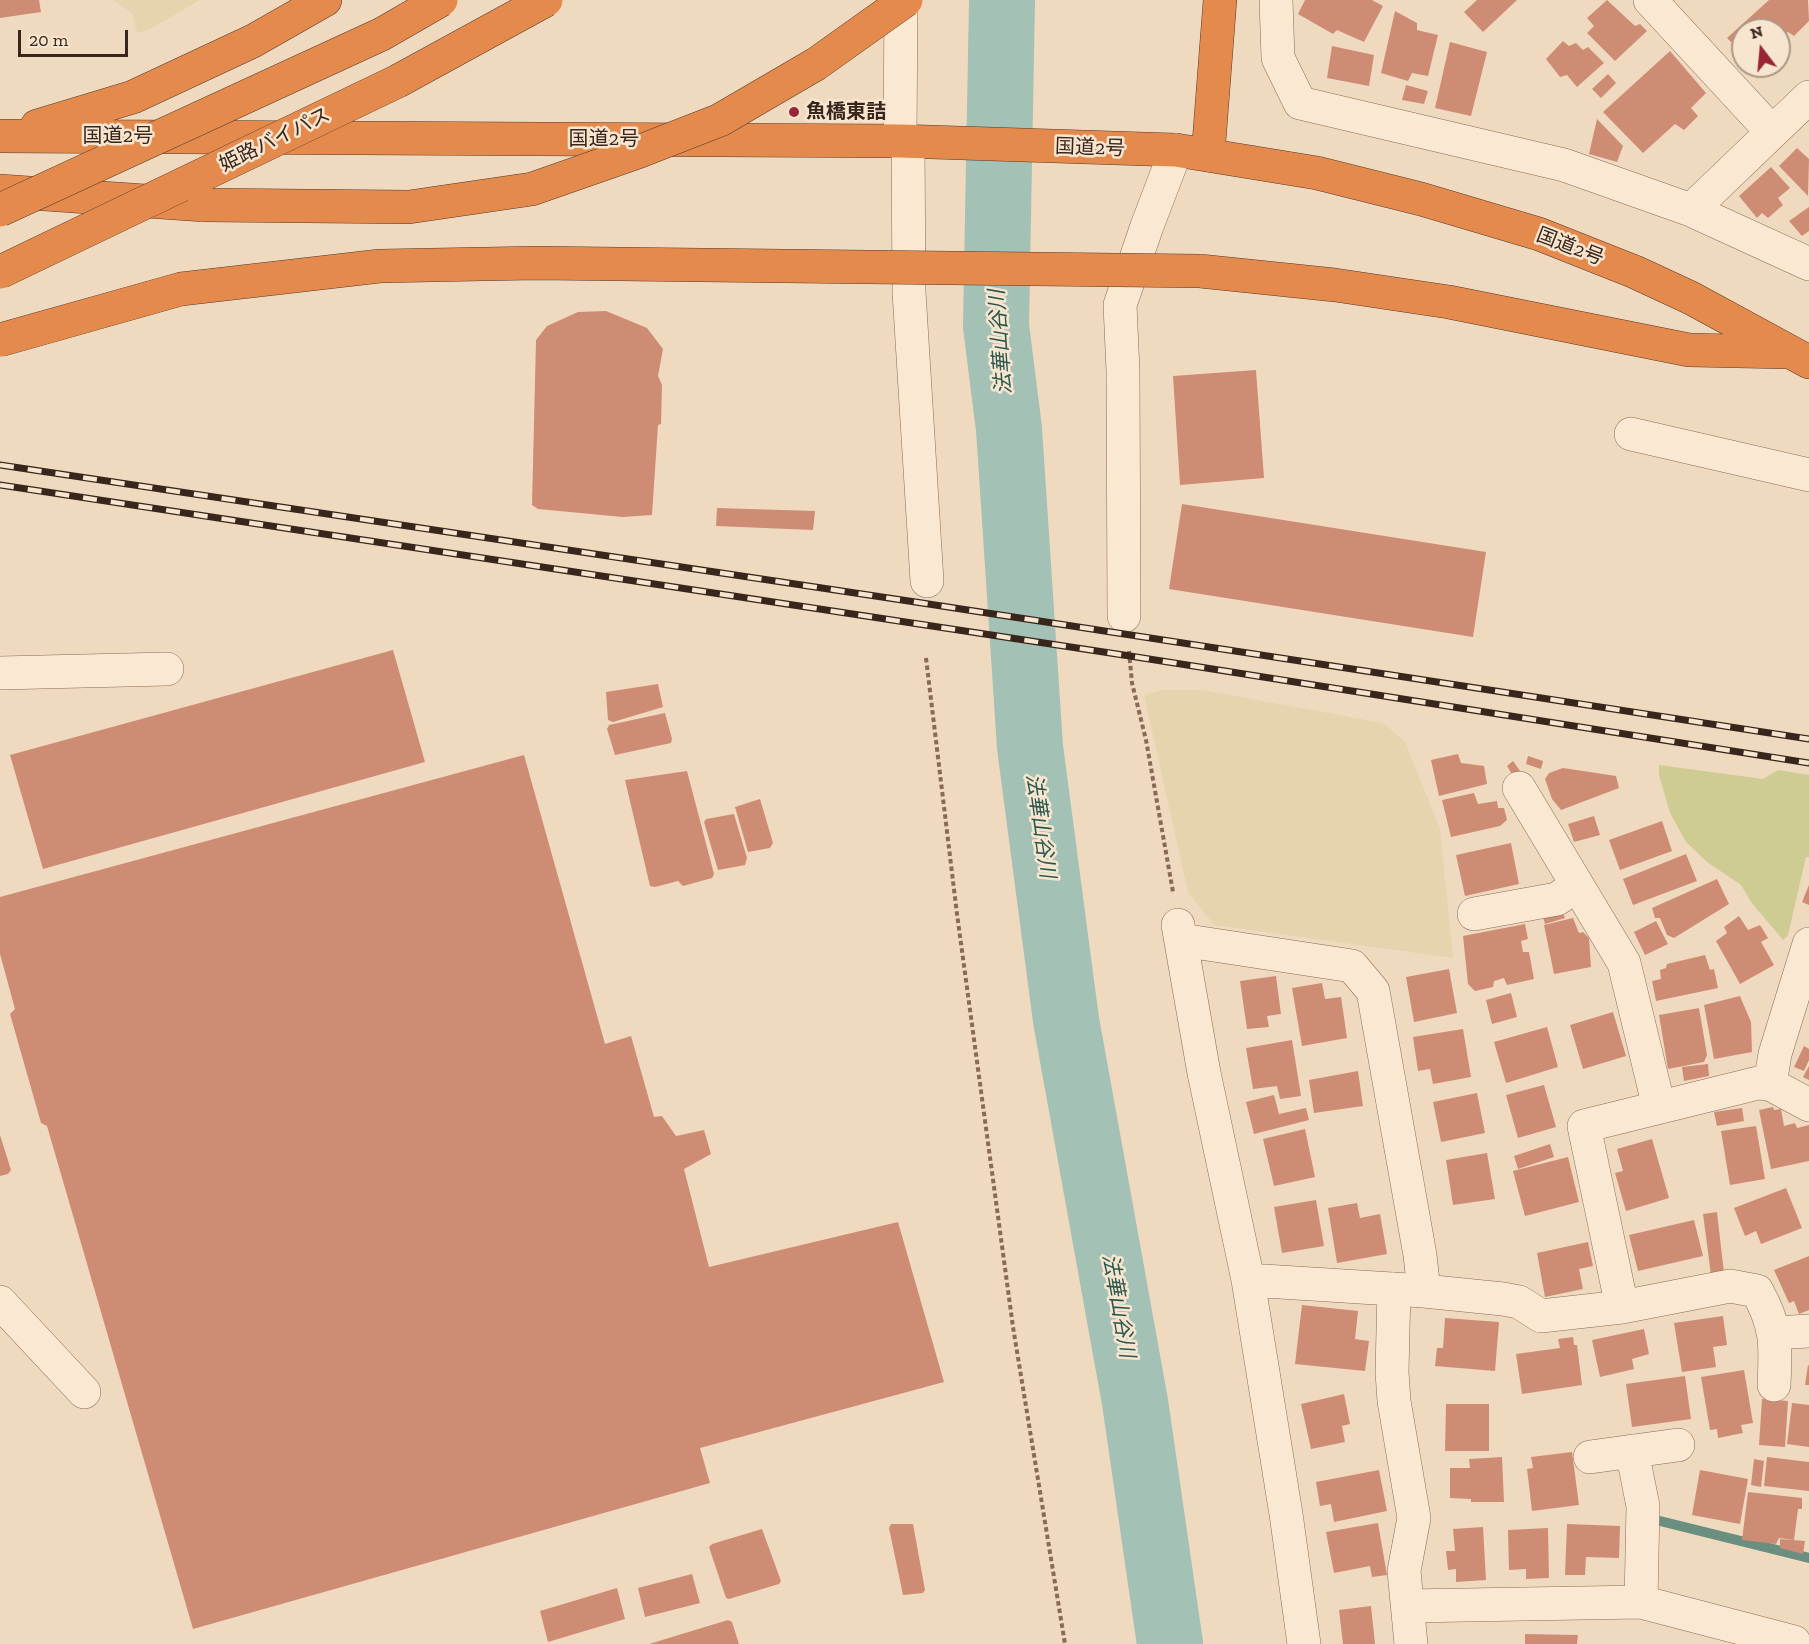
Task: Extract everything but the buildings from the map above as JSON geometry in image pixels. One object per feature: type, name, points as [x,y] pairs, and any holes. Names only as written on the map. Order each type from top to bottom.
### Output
[{"type":"highway","points":[[3,136],[133,97],[253,41],[325,0]]},
{"type":"highway","points":[[0,210],[382,34],[441,0]]},
{"type":"highway","name":"姫路バイパス","points":[[0,272],[398,81],[546,0]]},
{"type":"highway","points":[[0,191],[204,205],[409,207],[532,189],[720,120],[816,64],[903,0]]},
{"type":"highway","points":[[1208,154],[1220,0]]},
{"type":"highway","name":"国道2号","points":[[3,136],[904,141],[1176,150],[1317,173],[1421,199],[1539,234],[1654,280],[1801,357]]},
{"type":"highway","points":[[0,340],[181,290],[380,266],[536,263],[1200,272],[1335,285],[1449,302],[1689,350],[1801,357]]},
{"type":"street","points":[[903,0],[904,141],[909,292],[927,581]]},
{"type":"street","points":[[1276,0],[1278,58],[1300,103],[1564,165],[1691,210],[1809,264]]},
{"type":"street","points":[[1650,0],[1772,132]]},
{"type":"street","points":[[1691,210],[1809,97]]},
{"type":"street","points":[[1124,616],[1123,371],[1120,305],[1176,150]]},
{"type":"street","points":[[1631,434],[1809,475]]},
{"type":"street","points":[[0,673],[167,669]]},
{"type":"street","points":[[1518,788],[1624,963],[1659,1107]]},
{"type":"street","points":[[1474,914],[1557,899],[1577,885]]},
{"type":"street","points":[[1304,1644],[1286,1514],[1248,1280],[1204,1073],[1180,933],[1353,966],[1373,991],[1418,1244],[1392,1372],[1394,1401],[1389,1452],[1414,1518],[1404,1571],[1411,1644]]},
{"type":"street","points":[[1770,1084],[1775,1054],[1809,944]]},
{"type":"street","points":[[1622,1307],[1584,1126],[1758,1083],[1770,1084],[1809,1105]]},
{"type":"street","points":[[1248,1280],[1409,1290],[1519,1302],[1541,1316],[1622,1307],[1730,1286],[1748,1289],[1757,1291],[1770,1315],[1776,1352],[1774,1385]]},
{"type":"street","points":[[0,1302],[84,1392]]},
{"type":"street","points":[[1774,1333],[1809,1332]]},
{"type":"street","points":[[1590,1457],[1678,1445]]},
{"type":"street","points":[[1632,1451],[1642,1506],[1641,1602]]},
{"type":"street","points":[[1407,1606],[1641,1602],[1795,1644]]},
{"type":"path","points":[[1124,616],[1132,683],[1146,740],[1180,933]]},
{"type":"path","points":[[926,658],[957,914],[1013,1327],[1065,1644]]},
{"type":"shaded area","points":[[113,0],[200,0],[150,29],[137,33],[132,13]]},
{"type":"shaded area","points":[[1163,690],[1202,690],[1383,723],[1405,742],[1440,829],[1453,958],[1214,925],[1188,892],[1144,695]]},
{"type":"shaded area","points":[[1659,765],[1763,779],[1778,770],[1809,775],[1809,857],[1806,857],[1788,935],[1783,940],[1751,902],[1741,885],[1707,862],[1686,842],[1670,813],[1659,775]]},
{"type":"waterway","name":"法華山谷川","points":[[1002,0],[996,326],[1009,429],[1030,747],[1066,1020],[1135,1402],[1170,1644]]},
{"type":"waterway","points":[[1660,1521],[1809,1558]]},
{"type":"railway","points":[[0,465],[1809,739]]},
{"type":"railway","points":[[0,485],[1130,656],[1809,763]]},
{"type":"place","name":"魚橋東詰","points":[[794,112]]}]
